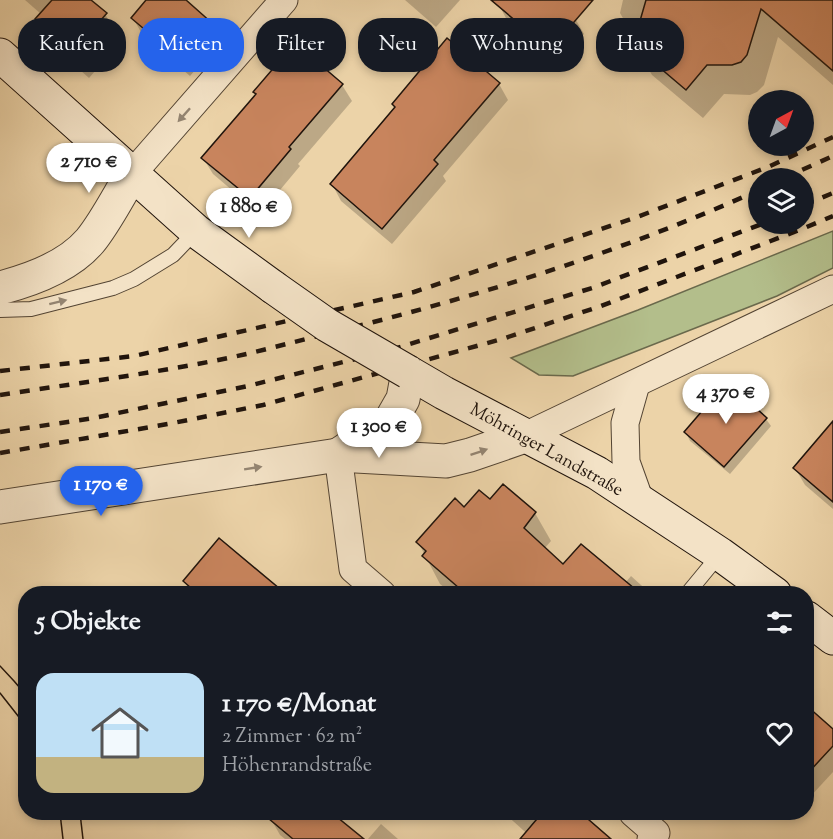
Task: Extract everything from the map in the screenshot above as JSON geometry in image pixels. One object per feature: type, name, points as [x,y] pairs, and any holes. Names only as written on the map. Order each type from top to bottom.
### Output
[{"type":"main road","name":"Möhringer Landstraße","points":[[0,55],[196,231],[273,287],[327,324],[444,393],[597,473],[720,554],[764,586]]},
{"type":"main road","points":[[0,288],[26,282],[65,262],[90,242],[132,174]]},
{"type":"main road","points":[[338,455],[391,420],[403,399],[408,372]]},
{"type":"main road","points":[[0,507],[338,455],[446,461],[525,436]]},
{"type":"main road","points":[[814,623],[833,638]]},
{"type":"street","points":[[132,174],[284,0]]},
{"type":"street","points":[[525,436],[833,289]]},
{"type":"street","points":[[636,384],[625,423],[626,462],[640,501]]},
{"type":"street","points":[[338,455],[353,569],[373,586]]},
{"type":"street","points":[[641,820],[656,833],[651,839]]},
{"type":"lane","points":[[0,310],[31,309],[113,288],[134,279],[173,255],[196,231]]},
{"type":"lane","points":[[694,586],[720,554]]},
{"type":"green space","points":[[833,231],[833,268],[777,296],[573,376],[539,375],[511,358],[638,310]]},
{"type":"building","points":[[52,0],[91,0],[107,13],[103,18],[36,18]]},
{"type":"building","points":[[146,0],[186,0],[206,18],[138,18],[138,24],[131,18]]},
{"type":"building","points":[[491,0],[593,0],[578,18],[512,18]]},
{"type":"building","points":[[646,0],[833,0],[833,71],[761,9],[747,55],[741,62],[732,65],[707,65],[686,90],[665,72],[684,72],[684,18],[641,18]]},
{"type":"building","points":[[447,38],[450,41],[450,72],[487,72],[500,83],[434,160],[438,164],[382,229],[330,184],[395,107],[392,104],[419,72],[438,72],[438,49]]},
{"type":"building","points":[[270,72],[329,72],[343,84],[289,147],[291,149],[250,198],[201,158],[256,94],[253,92]]},
{"type":"building","points":[[727,382],[767,418],[724,467],[684,432]]},
{"type":"building","points":[[833,421],[833,502],[793,468]]},
{"type":"building","points":[[503,484],[536,512],[524,528],[563,564],[581,544],[631,586],[457,586],[422,556],[426,551],[416,542],[455,498],[464,507],[479,490],[490,499]]},
{"type":"building","points":[[219,538],[276,586],[189,586],[183,581]]},
{"type":"building","points":[[814,712],[833,729],[833,746],[814,766]]},
{"type":"building","points":[[270,820],[341,820],[364,839],[293,839]]},
{"type":"building","points":[[536,820],[589,820],[611,839],[520,839]]},
{"type":"tram line","points":[[0,666],[18,686]]},
{"type":"tram line","points":[[0,693],[18,716]]},
{"type":"tram line","points":[[61,820],[63,839]]},
{"type":"tram line","points":[[81,820],[83,839]]},
{"type":"railway","points":[[0,371],[134,356],[414,292],[637,217],[768,167],[833,137]]},
{"type":"railway","points":[[806,168],[833,156]]},
{"type":"railway","points":[[814,201],[833,193]]},
{"type":"railway","points":[[0,395],[204,363],[385,319],[494,288],[602,253],[748,195]]},
{"type":"railway","points":[[0,453],[263,405],[502,339],[601,306],[833,216]]},
{"type":"railway","points":[[0,432],[94,418],[248,386],[387,351],[592,288],[748,229]]}]
